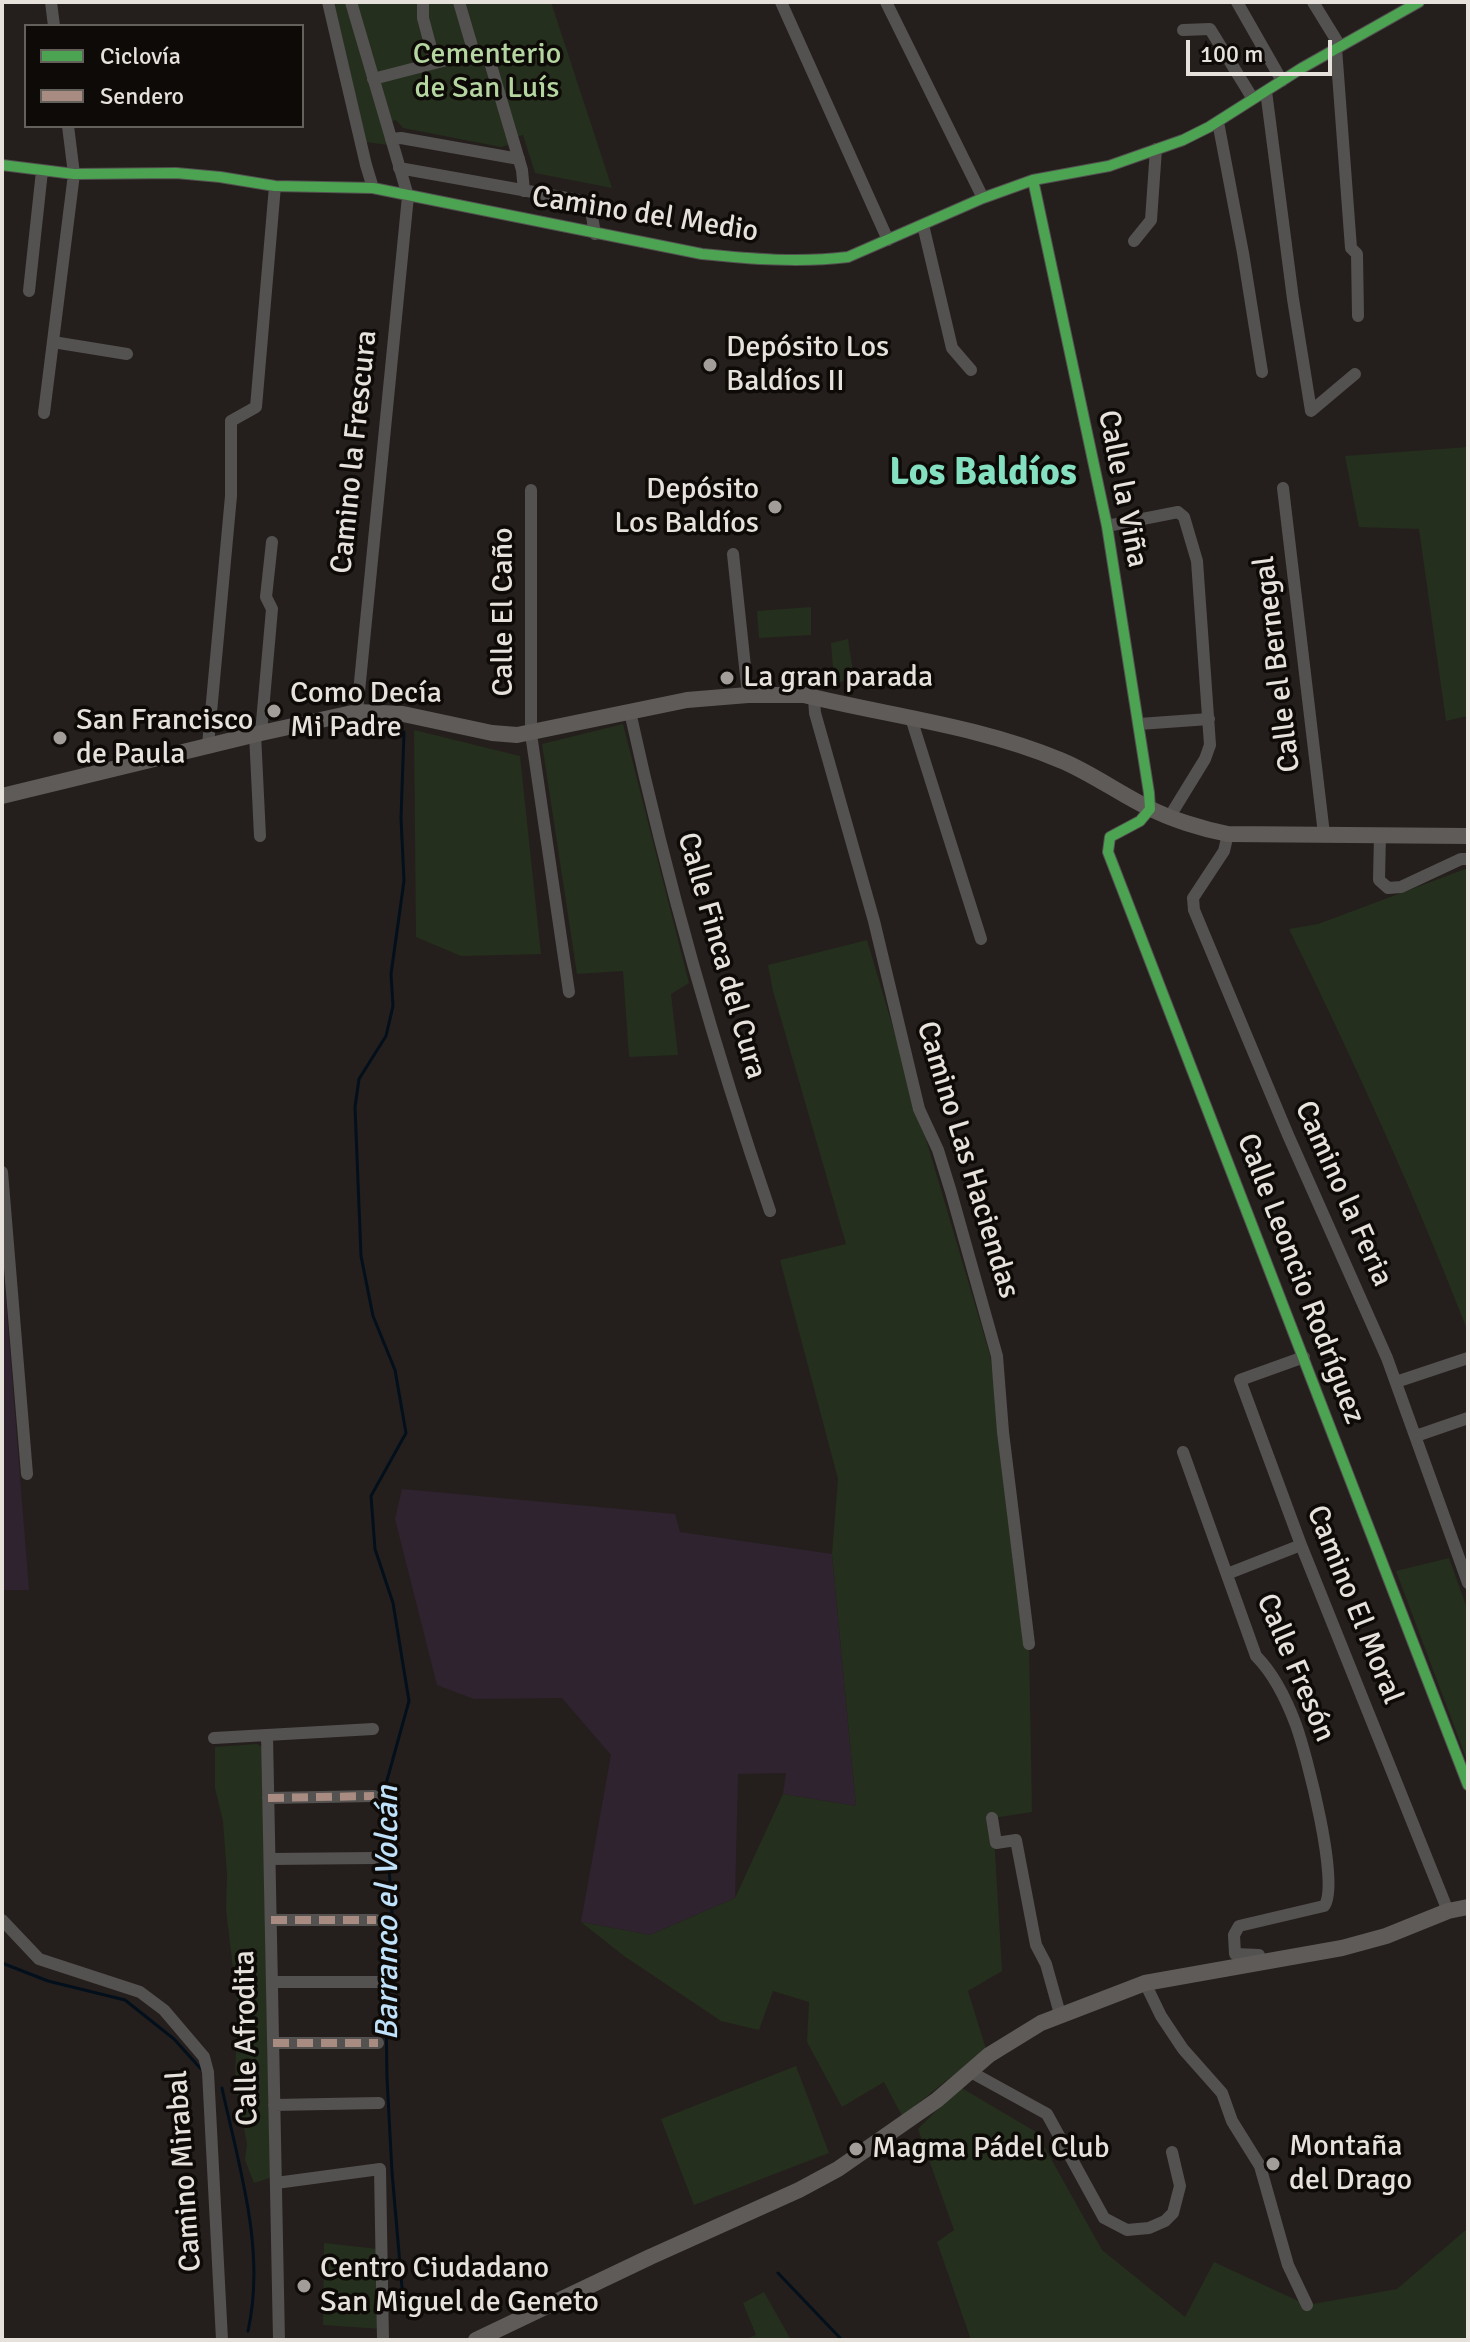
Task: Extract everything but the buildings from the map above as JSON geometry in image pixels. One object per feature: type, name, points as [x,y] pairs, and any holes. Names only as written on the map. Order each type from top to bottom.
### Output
[{"type":"main road","points":[[2,796],[357,712],[403,714],[492,733],[531,734],[687,700],[778,694],[814,698],[911,718],[1014,743],[1063,761],[1150,809],[1190,825],[1228,834],[1468,836]]},
{"type":"main road","points":[[476,2340],[636,2263],[799,2190],[874,2145],[937,2100],[1011,2039],[1060,2014],[1145,1983],[1372,1940],[1448,1911],[1468,1907]]},
{"type":"street","points":[[51,2],[54,24]]},
{"type":"street","points":[[328,2],[373,188]]},
{"type":"street","points":[[351,2],[408,196]]},
{"type":"street","points":[[423,2],[423,18],[435,63]]},
{"type":"street","points":[[459,2],[474,53]]},
{"type":"street","points":[[781,2],[888,240]]},
{"type":"street","points":[[886,2],[983,198]]},
{"type":"street","points":[[1237,2],[1282,81]]},
{"type":"street","points":[[1313,2],[1338,47],[1351,248],[1357,254],[1358,316]]},
{"type":"street","name":"Camino del Medio","points":[[2,165],[74,174],[176,173],[275,186],[373,188],[702,254],[808,261],[848,257],[983,198],[1033,180],[1109,166],[1183,140],[1419,2]]},
{"type":"street","points":[[1183,30],[1210,29],[1253,99]]},
{"type":"street","points":[[373,79],[474,53],[485,54],[519,159],[524,191]]},
{"type":"street","points":[[1266,91],[1311,411],[1355,374]]},
{"type":"street","points":[[1218,122],[1262,372]]},
{"type":"street","points":[[44,413],[74,174],[68,128]]},
{"type":"street","points":[[391,139],[401,138],[519,159]]},
{"type":"street","points":[[1134,241],[1151,220],[1150,200],[1156,149]]},
{"type":"street","points":[[399,168],[578,200],[591,210],[595,234]]},
{"type":"street","points":[[29,291],[42,171]]},
{"type":"street","name":"Calle la Viña","points":[[1033,180],[1107,526],[1150,809]]},
{"type":"street","points":[[208,745],[231,496],[231,421],[256,407],[275,186]]},
{"type":"street","name":"Camino la Frescura","points":[[357,712],[408,196]]},
{"type":"street","points":[[923,225],[952,348],[971,370]]},
{"type":"street","points":[[53,342],[127,354]]},
{"type":"street","name":"Calle el Bernegal","points":[[1283,488],[1324,834]]},
{"type":"street","name":"Calle El Caño","points":[[531,490],[531,734],[569,992]]},
{"type":"street","points":[[1107,526],[1178,512],[1184,517],[1197,561],[1210,745],[1205,759],[1170,816]]},
{"type":"street","points":[[260,836],[258,733],[272,609],[266,597],[272,542]]},
{"type":"street","points":[[733,554],[748,695]]},
{"type":"street","name":"Camino Las Haciendas","points":[[814,698],[815,713],[874,921],[919,1109],[942,1164],[997,1356],[1003,1432],[1029,1644]]},
{"type":"street","name":"Calle Finca del Cura","points":[[630,712],[679,911],[742,1129],[770,1211]]},
{"type":"street","points":[[911,718],[981,939]]},
{"type":"street","points":[[1139,724],[1209,719]]},
{"type":"street","name":"Calle Leoncio Rodríguez","points":[[1150,809],[1140,821],[1110,837],[1108,852],[1468,1785]]},
{"type":"street","name":"Camino la Feria","points":[[1228,834],[1224,851],[1193,898],[1194,910],[1396,1382],[1468,1583]]},
{"type":"street","points":[[1380,835],[1379,880],[1388,888],[1401,887],[1461,859],[1468,859]]},
{"type":"street","points":[[2,1172],[27,1474]]},
{"type":"street","name":"Camino El Moral","points":[[1304,1357],[1240,1380],[1301,1545],[1448,1911]]},
{"type":"street","points":[[1396,1382],[1468,1358]]},
{"type":"street","points":[[1416,1436],[1468,1418]]},
{"type":"street","name":"Calle Fresón","points":[[1183,1452],[1256,1656],[1268,1668],[1295,1722],[1306,1756],[1326,1851],[1330,1896],[1324,1906],[1239,1926],[1234,1935],[1235,1954],[1259,1955],[1259,1962]]},
{"type":"street","points":[[1227,1574],[1301,1545]]},
{"type":"street","points":[[214,1738],[373,1729]]},
{"type":"street","name":"Calle Afrodita","points":[[267,1735],[279,2340]]},
{"type":"street","points":[[268,1798],[374,1796]]},
{"type":"street","points":[[992,1818],[996,1843],[1016,1840],[1036,1945],[1046,1964],[1060,2014]]},
{"type":"street","points":[[270,1859],[375,1858]]},
{"type":"street","name":"Camino Mirabal","points":[[2,1920],[39,1959],[140,1992],[164,2010],[204,2057],[208,2072],[222,2340]]},
{"type":"street","points":[[271,1920],[376,1920]]},
{"type":"street","points":[[272,1982],[377,1982]]},
{"type":"street","points":[[1145,1983],[1168,2027],[1222,2093],[1232,2121],[1260,2166],[1288,2265],[1307,2305]]},
{"type":"street","points":[[273,2043],[378,2043]]},
{"type":"street","points":[[969,2071],[1047,2114],[1104,2218],[1127,2230],[1149,2228],[1165,2221],[1173,2213],[1179,2200],[1180,2186],[1172,2152]]},
{"type":"street","points":[[274,2105],[379,2103]]},
{"type":"street","points":[[276,2183],[380,2169],[383,2340]]},
{"type":"shaded area","points":[[2,1251],[29,1590],[2,1590]]},
{"type":"shaded area","points":[[402,1489],[675,1514],[680,1532],[832,1554],[856,1806],[783,1794],[786,1773],[738,1774],[735,1898],[650,1935],[581,1922],[611,1755],[562,1698],[474,1699],[437,1685],[395,1519]]},
{"type":"green space","name":"Cementerio de San Luís","points":[[334,2],[551,2],[612,188],[535,173],[523,135],[509,139],[508,145],[501,147],[403,128],[396,120],[381,124],[388,145],[366,142]]},
{"type":"green space","points":[[1468,447],[1468,716],[1446,721],[1419,529],[1359,527],[1345,456]]},
{"type":"green space","points":[[811,607],[811,635],[759,638],[757,611]]},
{"type":"green space","points":[[848,639],[854,678],[837,683],[834,681],[831,643]]},
{"type":"green space","points":[[623,724],[689,983],[671,994],[678,1055],[629,1057],[623,971],[577,974],[542,744]]},
{"type":"green space","points":[[414,730],[520,756],[541,954],[461,956],[416,937]]},
{"type":"green space","points":[[1468,868],[1468,1332],[1383,1129],[1289,929],[1318,924]]},
{"type":"green space","points":[[867,940],[990,1355],[1029,1644],[1032,1812],[993,1818],[1002,1971],[968,1991],[986,2049],[902,2116],[884,2082],[842,2107],[807,2042],[809,2002],[773,1991],[759,2030],[721,2021],[624,1956],[581,1922],[650,1935],[735,1898],[783,1794],[856,1806],[832,1554],[838,1479],[780,1260],[846,1244],[768,965]]},
{"type":"green space","points":[[1449,1558],[1468,1611],[1468,1763],[1396,1571]]},
{"type":"green space","points":[[257,1744],[262,1747],[270,2178],[254,2183],[245,2160],[247,2144],[235,2082],[236,2049],[241,2035],[226,1910],[227,1875],[223,1821],[215,1788],[215,1747]]},
{"type":"green space","points":[[796,2066],[829,2153],[694,2205],[661,2119]]},
{"type":"green space","points":[[960,2087],[1036,2132],[1102,2250],[1185,2317],[1214,2262],[1307,2305],[1397,2289],[1468,2228],[1468,2340],[971,2340],[937,2242],[954,2230],[918,2129]]},
{"type":"green space","points":[[324,2243],[378,2249],[383,2329],[323,2325]]},
{"type":"green space","points":[[764,2292],[791,2340],[744,2340],[756,2335],[743,2303]]},
{"type":"waterway","name":"Barranco el Volcán","points":[[404,732],[401,818],[404,881],[391,974],[393,1006],[386,1036],[359,1079],[355,1107],[361,1256],[373,1316],[395,1370],[406,1433],[371,1496],[375,1549],[393,1603],[409,1701],[384,1791],[392,1912],[391,1971],[386,2014],[387,2078],[404,2311]]},
{"type":"waterway","points":[[2,1963],[48,1981],[125,2000],[174,2039],[201,2069]]},
{"type":"waterway","points":[[222,2088],[252,2239],[253,2301],[248,2331]]},
{"type":"waterway","points":[[778,2273],[842,2340]]},
{"type":"marked path","points":[[268,1798],[374,1796]]},
{"type":"marked path","points":[[271,1920],[376,1920]]},
{"type":"marked path","points":[[273,2043],[378,2043]]},
{"type":"cycle path","points":[[2,165],[74,174],[176,173],[275,186],[373,188],[702,254],[794,260],[848,257],[983,198],[1033,180],[1109,166],[1183,140],[1419,2]]},
{"type":"cycle path","points":[[1033,180],[1107,526],[1149,793],[1150,809],[1140,821],[1110,837],[1108,852],[1468,1785]]},
{"type":"place","name":"Depósito Los Baldíos II","points":[[710,365]]},
{"type":"place","name":"Depósito Los Baldíos","points":[[775,507]]},
{"type":"place","name":"La gran parada","points":[[727,678]]},
{"type":"place","name":"Como Decía Mi Padre","points":[[274,711]]},
{"type":"place","name":"San Francisco de Paula","points":[[60,738]]},
{"type":"place","name":"Magma Pádel Club","points":[[856,2149]]},
{"type":"place","name":"Montaña del Drago","points":[[1273,2164]]},
{"type":"place","name":"Centro Ciudadano San Miguel de Geneto","points":[[304,2286]]},
{"type":"district","name":"Los Baldíos","points":[[983,474]]}]
